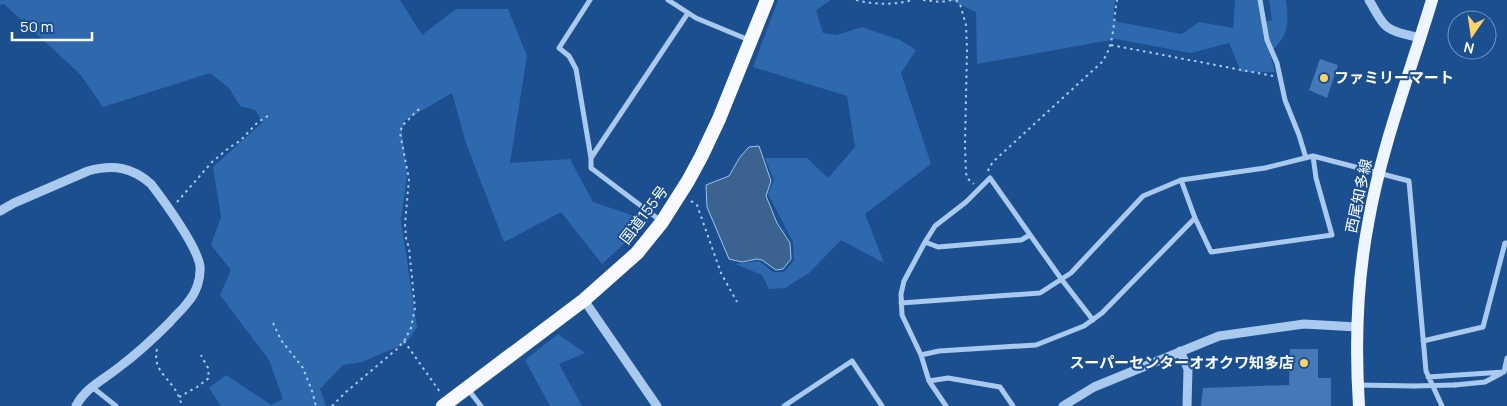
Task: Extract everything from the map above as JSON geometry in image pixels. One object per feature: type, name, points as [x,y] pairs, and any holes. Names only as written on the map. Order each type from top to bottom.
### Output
[{"type":"highway","name":"国道155号","points":[[445,404],[584,300],[637,253],[662,222],[701,157],[719,119],[766,0]]},
{"type":"main road","name":"西尾知多線","points":[[1358,406],[1358,326],[1368,224],[1380,173],[1432,0]]},
{"type":"street","points":[[590,0],[558,48],[568,56],[576,69],[591,168],[662,222]]},
{"type":"street","points":[[668,0],[696,18],[749,40]]},
{"type":"street","points":[[1260,0],[1267,40],[1277,63],[1284,100],[1299,135],[1306,158]]},
{"type":"street","points":[[1369,0],[1383,23],[1388,27],[1421,38]]},
{"type":"street","points":[[591,158],[688,13]]},
{"type":"street","points":[[1180,180],[1211,252],[1332,235],[1316,178],[1313,156]]},
{"type":"street","points":[[901,303],[1040,293],[1071,273],[1143,196],[1180,180],[1265,168],[1313,156],[1409,181],[1426,371],[1442,406]]},
{"type":"street","points":[[0,211],[88,171],[101,167],[112,167],[130,171],[145,179],[168,208],[195,252],[200,268],[199,278],[193,295],[188,302],[154,339],[122,366],[92,387],[79,400],[76,406]]},
{"type":"street","points":[[946,406],[929,381],[921,355],[902,315],[901,294],[904,281],[935,226],[979,190],[990,178],[1062,280],[1093,320]]},
{"type":"street","points":[[921,355],[939,351],[1036,345],[1084,326],[1102,313],[1195,218]]},
{"type":"street","points":[[925,242],[938,247],[1021,240],[1030,235]]},
{"type":"street","points":[[1423,341],[1483,327],[1505,243],[1507,243]]},
{"type":"street","points":[[584,300],[657,406]]},
{"type":"street","points":[[1063,406],[1094,387],[1218,336],[1304,324],[1358,326]]},
{"type":"street","points":[[1180,351],[1188,369],[1187,406]]},
{"type":"street","points":[[1505,371],[1507,358]]},
{"type":"street","points":[[784,406],[852,361],[882,406]]},
{"type":"street","points":[[1428,376],[1505,371]]},
{"type":"street","points":[[1357,385],[1455,385],[1485,382],[1505,371]]},
{"type":"street","points":[[929,381],[948,378],[1000,388],[1013,406]]},
{"type":"street","points":[[92,387],[116,406]]},
{"type":"street","points":[[467,388],[481,406]]},
{"type":"path","points":[[856,0],[883,4],[913,0]]},
{"type":"path","points":[[923,0],[941,2],[952,0]]},
{"type":"path","points":[[956,0],[960,4],[966,25],[967,39],[964,144],[966,173],[968,179],[979,190]]},
{"type":"path","points":[[990,178],[988,172],[995,160],[1102,62],[1108,54],[1111,46],[1117,0]]},
{"type":"path","points":[[1111,46],[1279,76]]},
{"type":"path","points":[[332,406],[391,355],[404,341],[414,319],[415,308],[410,254],[405,224],[409,179],[400,133],[402,126],[422,106]]},
{"type":"path","points":[[168,208],[189,191],[212,162],[230,147],[240,142],[258,122],[271,114]]},
{"type":"path","points":[[680,194],[697,205],[721,273],[737,302]]},
{"type":"path","points":[[273,323],[281,340],[304,368],[316,406]]},
{"type":"path","points":[[154,339],[157,347],[156,356],[159,370],[175,389],[182,406]]},
{"type":"path","points":[[404,341],[445,404]]},
{"type":"path","points":[[179,397],[209,378],[208,368],[201,355]]},
{"type":"shaded area","points":[[0,0],[400,0],[422,35],[456,9],[508,9],[527,56],[510,163],[570,159],[593,202],[649,221],[602,264],[561,212],[504,242],[466,143],[452,93],[404,121],[402,131],[407,175],[401,221],[417,327],[406,343],[362,362],[343,365],[320,389],[326,406],[221,406],[209,388],[226,375],[271,405],[283,399],[269,360],[220,295],[231,270],[211,245],[221,217],[213,167],[263,122],[255,110],[240,106],[229,88],[210,73],[103,107],[80,74],[4,4],[0,5]]},
{"type":"shaded area","points":[[778,0],[831,0],[816,10],[823,33],[837,35],[862,27],[900,40],[916,50],[901,73],[931,164],[865,214],[884,263],[841,240],[809,273],[785,288],[769,289],[762,275],[735,264],[759,261],[773,272],[784,272],[794,260],[793,242],[768,194],[774,180],[765,158],[807,158],[828,178],[855,147],[847,96],[753,67]]},
{"type":"shaded area","points":[[950,0],[1115,0],[1113,21],[1182,34],[1199,22],[1233,28],[1235,0],[1257,0],[1262,23],[1272,20],[1269,0],[1286,0],[1287,23],[1284,35],[1270,53],[1275,72],[1241,72],[1229,43],[1191,53],[1116,39],[977,64],[976,12]]},
{"type":"shaded area","points":[[759,146],[771,181],[766,196],[777,223],[790,243],[791,259],[783,269],[776,270],[762,260],[757,259],[742,262],[729,259],[707,207],[706,185],[729,176],[740,157],[749,147]]},
{"type":"shaded area","points":[[558,334],[585,353],[559,364],[582,406],[550,406],[525,360]]},
{"type":"building","name":"ファミリーマート","points":[[1320,59],[1338,65],[1327,98],[1309,90]]},
{"type":"building","name":"スーパーセンターオオクワ知多店","points":[[1290,349],[1318,349],[1318,378],[1331,378],[1331,406],[1201,406],[1203,388],[1289,385]]},
{"type":"place","name":"ファミリーマート","points":[[1324,78]]},
{"type":"place","name":"スーパーセンターオオクワ知多店","points":[[1304,363]]}]
